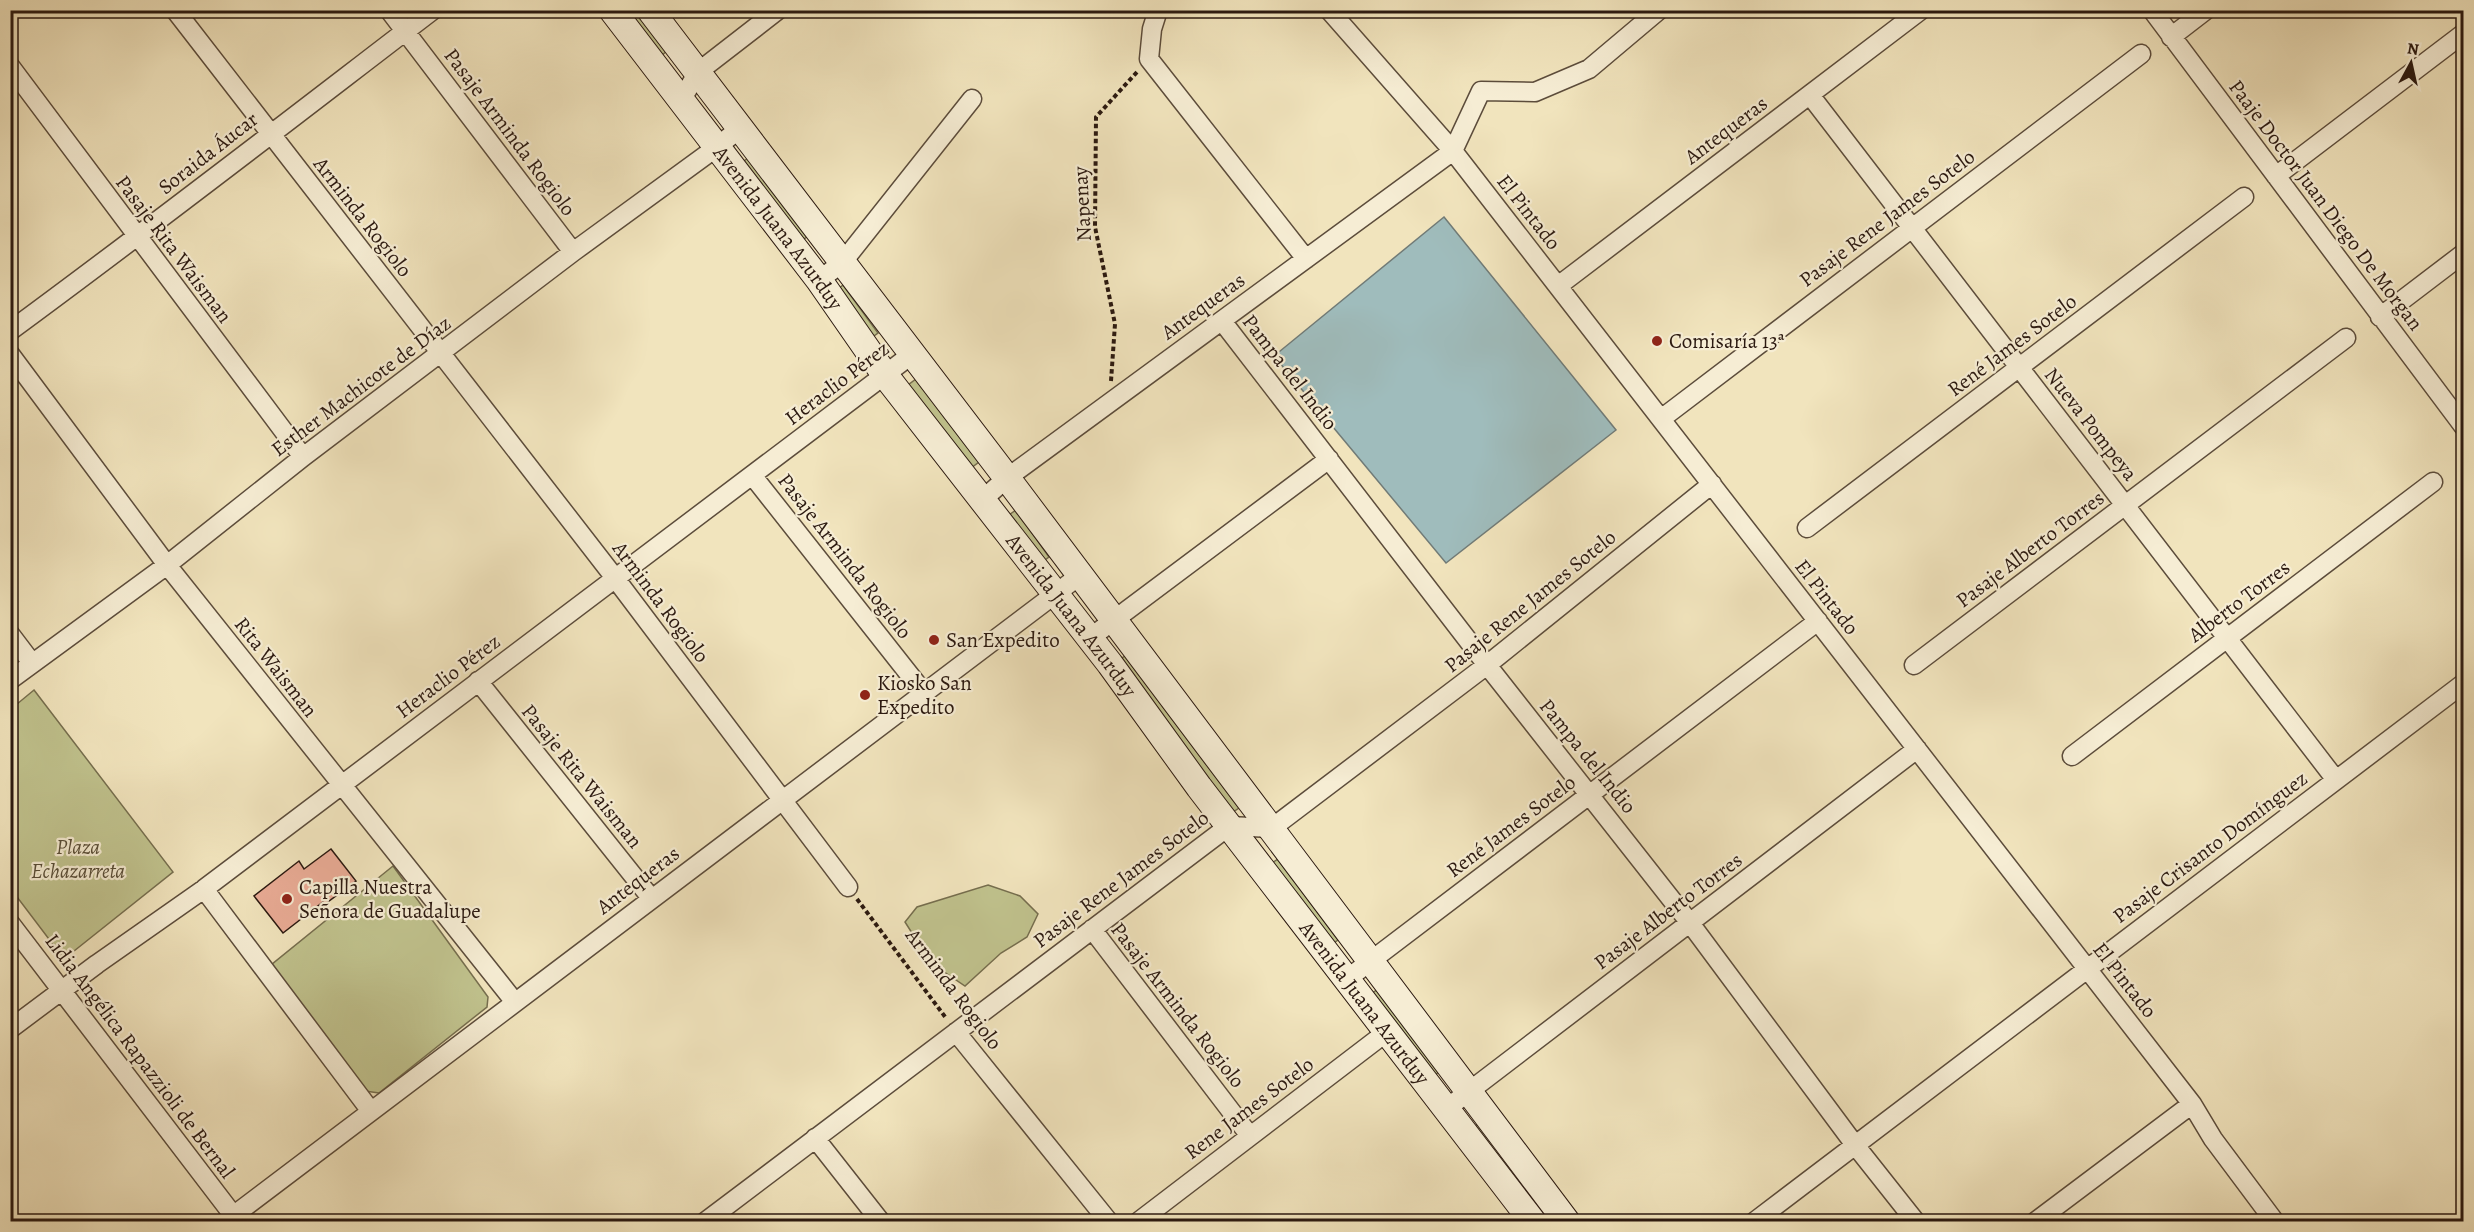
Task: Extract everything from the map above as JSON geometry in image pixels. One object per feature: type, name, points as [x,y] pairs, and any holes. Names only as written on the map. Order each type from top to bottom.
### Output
[{"type":"main road","name":"Avenida Juana Azurduy","points":[[612,10],[819,280],[885,375],[1090,638],[1229,826],[1533,1221]]},
{"type":"main road","name":"Avenida Juana Azurduy","points":[[650,10],[1007,478],[1567,1221]]},
{"type":"street","name":"Arminda Rogiolo","points":[[175,10],[615,578],[848,886]]},
{"type":"street","name":"Pasaje Arminda Rogiolo","points":[[389,10],[573,252]]},
{"type":"street","name":"Soraida Áucar","points":[[10,331],[137,237],[433,10]]},
{"type":"street","points":[[682,99],[698,72],[778,10]]},
{"type":"street","points":[[1158,10],[1152,29],[1149,59],[1306,259]]},
{"type":"street","name":"El Pintado","points":[[1329,10],[1453,151],[2192,1104],[2213,1139],[2275,1221]]},
{"type":"street","points":[[1453,151],[1481,92],[1535,92],[1588,69],[1659,10]]},
{"type":"street","name":"Antequeras","points":[[1558,286],[1921,10]]},
{"type":"street","name":"Paaje Doctor Juan Diego De Morgan","points":[[2152,10],[2463,427]]},
{"type":"street","points":[[2171,37],[2206,10]]},
{"type":"street","points":[[2277,176],[2463,33]]},
{"type":"street","name":"Pasaje Rene James Sotelo","points":[[1661,418],[2141,54]]},
{"type":"street","name":"Pasaje Rita Waisman","points":[[10,66],[303,458]]},
{"type":"street","name":"Nueva Pompeya","points":[[1810,95],[2336,780]]},
{"type":"street","points":[[819,280],[842,263],[972,99]]},
{"type":"street","name":"Esther Machicote de Díaz","points":[[10,680],[167,565],[573,252],[739,129]]},
{"type":"street","name":"Antequeras","points":[[982,500],[1007,478],[1453,151]]},
{"type":"street","name":"René James Sotelo","points":[[1807,528],[2244,197]]},
{"type":"street","points":[[2380,316],[2463,253]]},
{"type":"street","name":"Pampa del Indio","points":[[1222,321],[1487,665],[1690,922],[1855,1145],[1916,1221]]},
{"type":"street","name":"Pasaje Alberto Torres","points":[[1914,665],[2346,338]]},
{"type":"street","name":"Rita Waisman","points":[[10,354],[167,565],[514,1001]]},
{"type":"street","name":"Heraclio Pérez","points":[[10,1029],[204,889],[911,355]]},
{"type":"street","points":[[1090,638],[1329,459]]},
{"type":"street","name":"Pasaje Arminda Rogiolo","points":[[752,475],[924,693]]},
{"type":"street","name":"Alberto Torres","points":[[2072,756],[2433,482]]},
{"type":"street","name":"Pasaje Rene James Sotelo","points":[[705,1221],[1229,826],[1272,828],[1487,665],[1712,484]]},
{"type":"street","name":"Antequeras","points":[[229,1218],[1079,576]]},
{"type":"street","name":"René James Sotelo","points":[[1347,979],[1818,621]]},
{"type":"street","points":[[10,634],[32,663]]},
{"type":"street","name":"Pasaje Rita Waisman","points":[[478,681],[651,898]]},
{"type":"street","name":"Pasaje Crisanto Domínguez","points":[[1754,1221],[2463,683]]},
{"type":"street","name":"Pasaje Alberto Torres","points":[[1446,1109],[1917,749]]},
{"type":"street","points":[[204,889],[370,1110]]},
{"type":"street","name":"Lidia Angélica Rapazzioli de Bernal","points":[[10,923],[229,1218]]},
{"type":"street","name":"Pasaje Arminda Rogiolo","points":[[1092,929],[1251,1136]]},
{"type":"street","name":"Rene James Sotelo","points":[[1138,1221],[1388,1031]]},
{"type":"street","name":"Arminda Rogiolo","points":[[956,1032],[1109,1221]]},
{"type":"street","points":[[2035,1221],[2192,1104]]},
{"type":"street","points":[[815,1138],[881,1221]]},
{"type":"path","name":"Napenay","points":[[1109,403],[1115,324],[1095,227],[1096,117],[1149,59]]},
{"type":"path","name":"Arminda Rogiolo","points":[[848,886],[956,1032]]},
{"type":"green space","points":[[624,11],[637,11],[668,50],[660,57]]},
{"type":"green space","points":[[748,158],[808,236],[800,242],[740,164]]},
{"type":"green space","points":[[843,285],[878,333],[871,338],[837,290]]},
{"type":"green space","points":[[916,379],[979,462],[971,468],[908,385]]},
{"type":"green space","points":[[1016,510],[1049,557],[1042,562],[1009,515]]},
{"type":"green space","points":[[1125,656],[1239,808],[1233,812],[1119,660]]},
{"type":"green space","name":"Plaza Echazarreta","points":[[34,690],[173,872],[64,959],[11,889],[11,709]]},
{"type":"green space","points":[[1278,859],[1338,940],[1332,944],[1272,863]]},
{"type":"green space","points":[[393,866],[488,997],[487,1007],[379,1093],[365,1091],[271,965]]},
{"type":"green space","points":[[988,885],[1020,896],[1038,914],[1027,937],[1001,953],[965,986],[931,963],[905,922],[917,907]]},
{"type":"green space","points":[[1378,989],[1439,1072],[1432,1077],[1371,994]]},
{"type":"green space","points":[[1480,1122],[1553,1221],[1544,1221],[1474,1127]]},
{"type":"water","points":[[1444,217],[1616,430],[1446,563],[1274,356]]},
{"type":"building","points":[[331,849],[356,881],[325,904],[323,902],[283,933],[254,896],[299,861],[304,869]]},
{"type":"place","name":"Comisaría 13ª","points":[[1657,341]]},
{"type":"place","name":"San Expedito","points":[[934,640]]},
{"type":"place","name":"Kiosko San Expedito","points":[[865,695]]},
{"type":"place","name":"Capilla Nuestra Señora de Guadalupe","points":[[287,899]]}]
